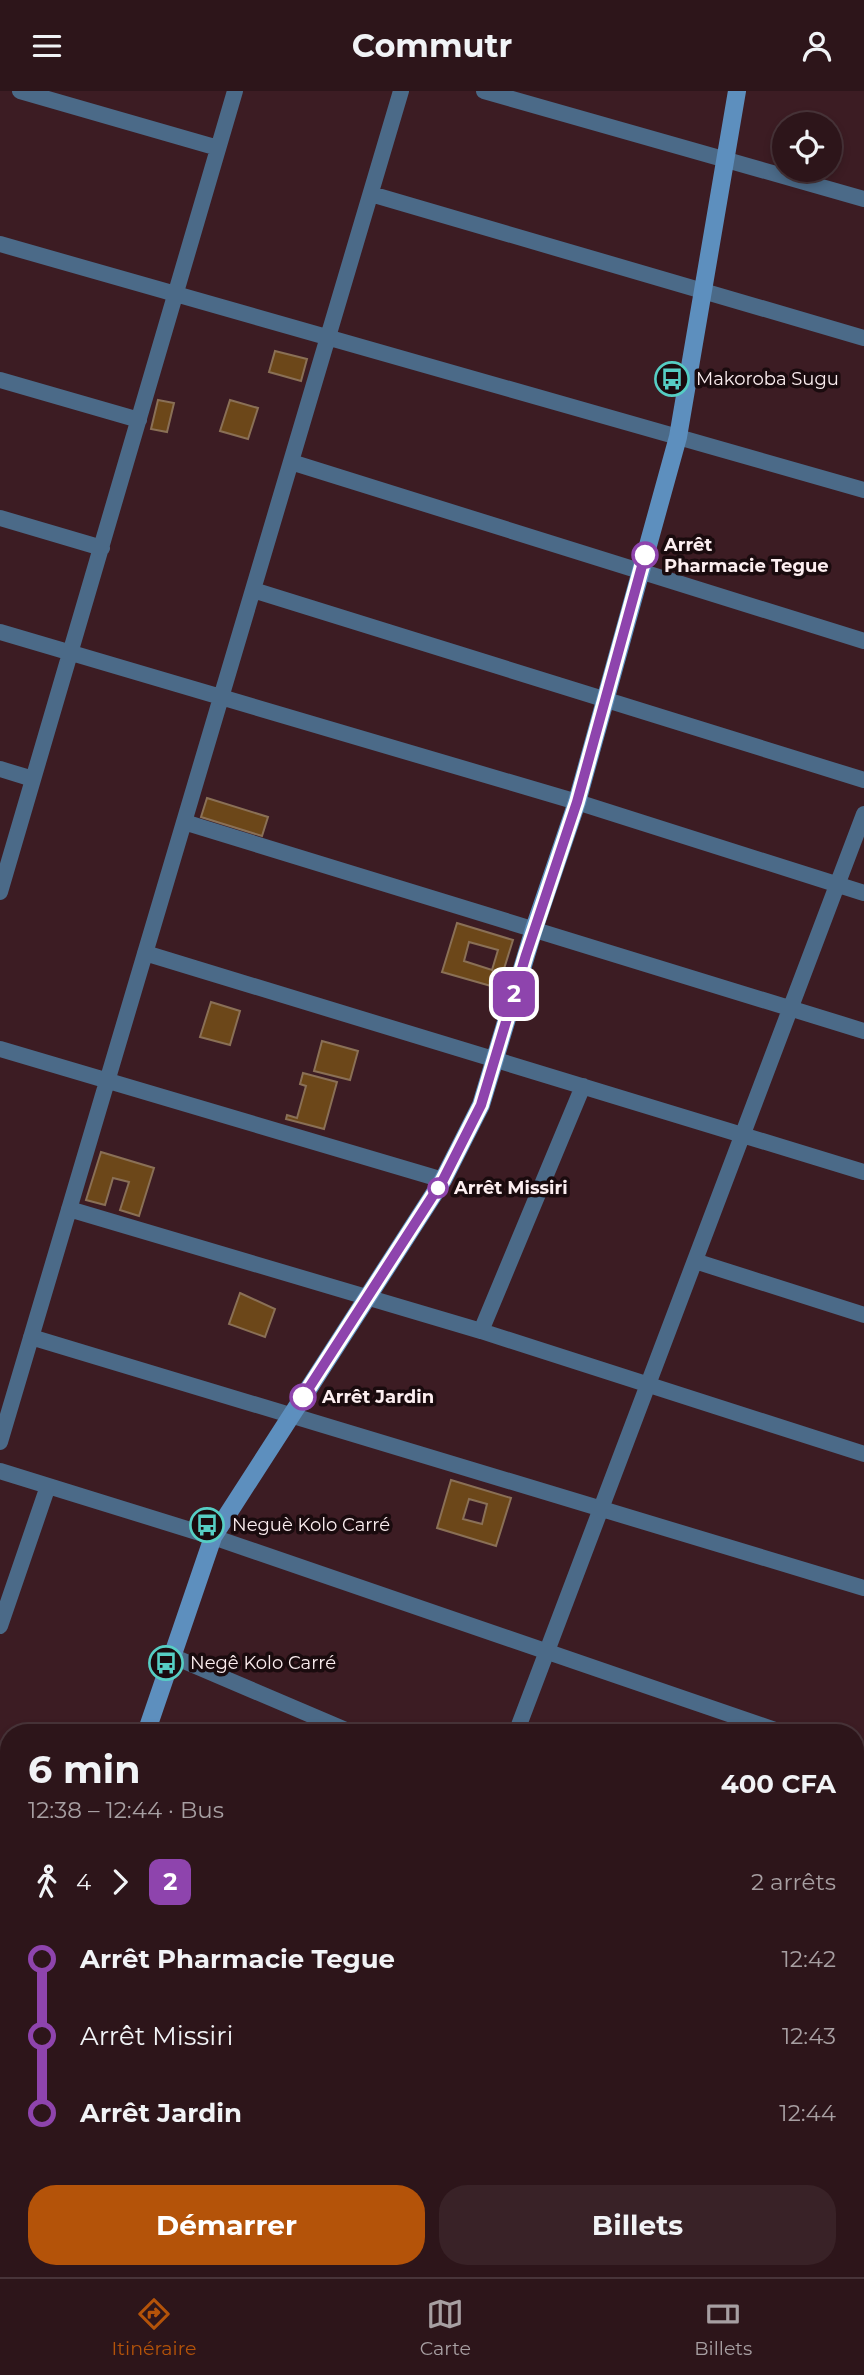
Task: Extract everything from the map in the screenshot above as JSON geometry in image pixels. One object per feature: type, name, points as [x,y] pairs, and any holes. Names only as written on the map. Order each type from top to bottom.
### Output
[{"type":"street","points":[[20,91],[218,148]]},
{"type":"street","points":[[0,892],[235,91]]},
{"type":"street","points":[[0,1443],[401,91]]},
{"type":"street","points":[[484,91],[864,199]]},
{"type":"street","points":[[149,1724],[213,1537],[443,1180],[481,1105],[534,929],[577,802],[678,437],[737,91]]},
{"type":"street","points":[[370,194],[864,338]]},
{"type":"street","points":[[0,244],[864,490]]},
{"type":"street","points":[[0,380],[139,420]]},
{"type":"street","points":[[291,463],[864,641]]},
{"type":"street","points":[[0,518],[102,548]]},
{"type":"street","points":[[253,590],[864,779]]},
{"type":"street","points":[[0,632],[577,802],[864,893]]},
{"type":"street","points":[[0,769],[33,779]]},
{"type":"street","points":[[519,1724],[864,814]]},
{"type":"street","points":[[184,823],[864,1031]]},
{"type":"street","points":[[145,953],[864,1172]]},
{"type":"street","points":[[0,1049],[443,1180]]},
{"type":"street","points":[[481,1331],[583,1086]]},
{"type":"street","points":[[69,1209],[481,1331],[864,1454]]},
{"type":"street","points":[[695,1261],[864,1315]]},
{"type":"street","points":[[31,1338],[864,1588]]},
{"type":"street","points":[[0,1471],[213,1537],[758,1724]]},
{"type":"street","points":[[0,1626],[48,1486]]},
{"type":"street","points":[[172,1656],[332,1724]]},
{"type":"building","points":[[275,351],[307,359],[301,381],[269,372]]},
{"type":"building","points":[[158,400],[174,403],[167,432],[151,429]]},
{"type":"building","points":[[230,400],[258,408],[248,439],[220,431]]},
{"type":"building","points":[[207,798],[268,817],[262,836],[201,817]]},
{"type":"building","points":[[457,923],[513,940],[498,988],[442,972]],"holes":[[[469,942],[498,950],[492,970],[464,961]]]},
{"type":"building","points":[[211,1002],[240,1011],[230,1045],[200,1037]]},
{"type":"building","points":[[322,1041],[358,1051],[350,1080],[314,1071]]},
{"type":"building","points":[[303,1073],[337,1082],[324,1129],[286,1119],[287,1115],[297,1118],[306,1086],[300,1084]]},
{"type":"building","points":[[101,1152],[154,1168],[139,1216],[120,1210],[129,1182],[113,1178],[105,1205],[86,1200]]},
{"type":"building","points":[[240,1293],[275,1309],[265,1337],[229,1324]]},
{"type":"building","points":[[451,1480],[511,1498],[496,1546],[437,1528]],"holes":[[[469,1499],[487,1504],[482,1524],[463,1519]]]},
{"type":"bus line","name":"2","points":[[303,1397],[443,1180],[481,1105],[526,955],[577,802],[645,555]]},
{"type":"place","name":"Makoroba Sugu","points":[[672,379]]},
{"type":"place","name":"Arrêt Pharmacie Tegue","points":[[645,555]]},
{"type":"place","name":"Arrêt Missiri","points":[[438,1188]]},
{"type":"place","name":"Arrêt Jardin","points":[[303,1397]]},
{"type":"place","name":"Neguè Kolo Carré","points":[[207,1525]]},
{"type":"place","name":"Negê Kolo Carré","points":[[166,1663]]}]
